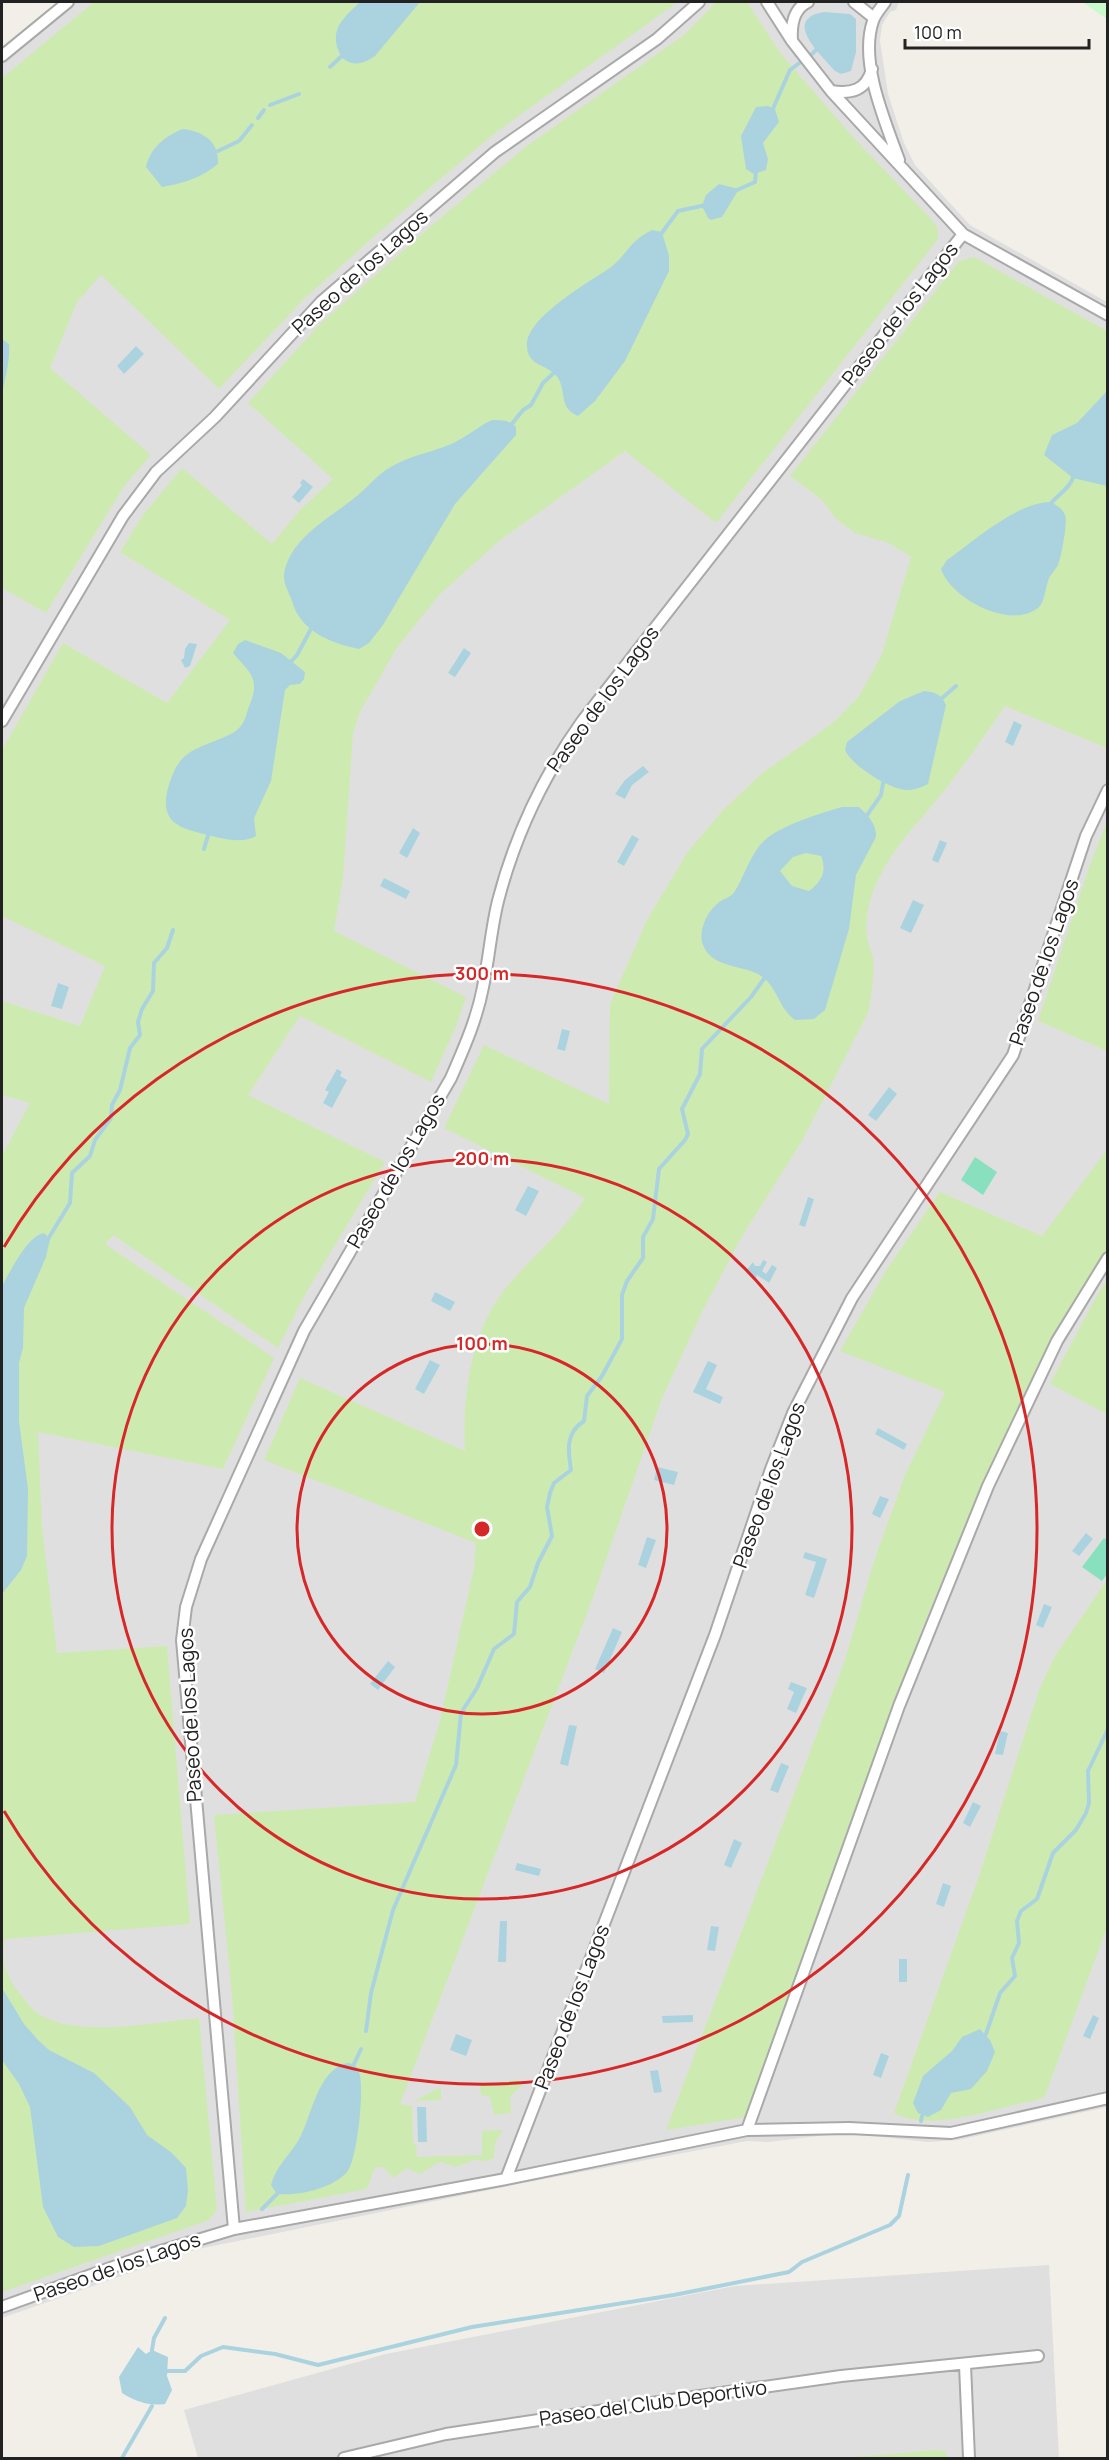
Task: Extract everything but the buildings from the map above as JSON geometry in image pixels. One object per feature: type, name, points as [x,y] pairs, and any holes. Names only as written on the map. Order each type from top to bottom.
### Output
[{"type":"street","points":[[2,56],[68,2]]},
{"type":"street","name":"Paseo de los Lagos","points":[[2,721],[123,516],[156,472],[215,417],[322,301],[495,152],[674,26],[699,2]]},
{"type":"street","name":"Paseo de los Lagos","points":[[767,2],[792,41],[831,91],[963,234],[1107,315]]},
{"type":"street","points":[[792,41],[793,19],[798,9],[808,2]]},
{"type":"street","points":[[854,2],[874,18]]},
{"type":"street","name":"Paseo de los Lagos","points":[[885,2],[874,18],[869,47],[882,114],[901,166]]},
{"type":"street","points":[[831,91],[844,93],[861,88],[870,77],[872,69]]},
{"type":"street","name":"Paseo de los Lagos","points":[[234,2229],[182,1640],[186,1607],[201,1559],[304,1331],[451,1077],[466,1043],[483,989],[498,904],[508,865],[544,781],[583,720],[963,234]]},
{"type":"street","name":"Paseo de los Lagos","points":[[507,2179],[715,1635],[771,1469],[793,1413],[852,1298],[1013,1055],[1086,836],[1107,790]]},
{"type":"street","points":[[747,2130],[899,1706],[988,1486],[1057,1341],[1107,1258]]},
{"type":"street","name":"Paseo de los Lagos","points":[[2,2307],[141,2257],[234,2229],[507,2179],[747,2130],[849,2128],[951,2133],[1107,2098]]},
{"type":"street","name":"Paseo del Club Deportivo","points":[[344,2458],[458,2432],[842,2376],[965,2366],[1038,2356]]},
{"type":"street","points":[[965,2366],[969,2458]]},
{"type":"shaded area","points":[[57,2],[899,2],[896,10],[890,12],[882,25],[880,41],[888,94],[904,143],[915,165],[970,225],[1107,302],[1107,2107],[958,2140],[928,2142],[844,2133],[768,2142],[747,2141],[518,2184],[198,2249],[2,2318],[2,47]]},
{"type":"shaded area","points":[[1049,2265],[1059,2458],[198,2458],[184,2410],[386,2354],[735,2286]]},
{"type":"green space","points":[[94,2],[678,2],[499,130],[427,190],[305,298],[219,389],[101,275],[77,302],[50,368],[151,455],[125,485],[46,613],[2,588],[2,78]]},
{"type":"green space","points":[[716,2],[747,2],[781,54],[853,137],[931,219],[938,229],[938,239],[716,523],[625,451],[499,541],[439,595],[396,649],[360,712],[353,733],[343,878],[334,931],[466,997],[431,1082],[300,1016],[248,1095],[385,1162],[303,1298],[278,1348],[113,1235],[105,1244],[274,1358],[223,1469],[38,1432],[42,1527],[57,1653],[167,1646],[190,1924],[5,1939],[4,1960],[10,1978],[27,2003],[39,2014],[55,2022],[74,2026],[117,2027],[199,2018],[217,2210],[209,2220],[2,2292],[2,1156],[30,1103],[2,1095],[2,1001],[80,1026],[105,966],[2,916],[2,750],[63,643],[167,703],[230,620],[120,552],[143,515],[182,468],[272,544],[300,510],[333,479],[248,403],[321,323],[431,226],[524,148],[684,35]]},
{"type":"green space","points":[[1082,2],[1107,2],[1107,19]]},
{"type":"green space","points":[[974,257],[1107,331],[1107,748],[1005,706],[935,802],[896,850],[880,876],[869,905],[866,924],[873,959],[872,992],[868,1013],[802,1141],[741,1238],[703,1310],[662,1398],[592,1600],[400,2104],[412,2106],[413,2143],[416,2144],[417,2154],[414,2157],[482,2155],[482,2131],[503,2130],[495,2143],[494,2158],[486,2161],[474,2160],[456,2167],[440,2162],[420,2174],[406,2168],[394,2178],[383,2167],[375,2167],[367,2189],[246,2212],[232,1995],[214,1815],[415,1802],[440,1721],[474,1568],[476,1543],[264,1460],[300,1378],[465,1451],[465,1408],[468,1386],[472,1363],[486,1321],[509,1284],[558,1232],[585,1198],[444,1128],[484,1045],[609,1104],[610,1004],[647,920],[687,853],[722,811],[760,775],[834,722],[859,696],[882,654],[911,557],[889,543],[855,533],[836,519],[822,500],[790,476],[959,261]]},
{"type":"green space","points":[[1107,821],[1108,1051],[1038,1021]]},
{"type":"green space","points":[[1107,1150],[1107,1250],[1075,1299],[1051,1343],[971,1511],[922,1629],[747,2117],[666,2130],[845,1660],[874,1561],[905,1475],[945,1392],[840,1351],[887,1269],[940,1192],[1042,1236]]},
{"type":"green space","points":[[975,1157],[997,1172],[983,1195],[961,1180]]},
{"type":"green space","points":[[1107,1280],[1107,1414],[1050,1384]]},
{"type":"green space","points":[[1104,1538],[1107,1540],[1107,1574],[1102,1581],[1082,1567]]},
{"type":"green space","points":[[1107,1580],[1107,1927],[1045,2096],[1037,2100],[964,2117],[927,2121],[909,2119],[894,2113],[980,1873],[1039,1690],[1055,1656]]},
{"type":"green space","points":[[518,2080],[522,2085],[510,2097],[511,2113],[494,2115],[490,2097],[481,2095],[480,2085]]},
{"type":"green space","points":[[441,2087],[441,2100],[414,2101]]},
{"type":"green space","points":[[938,2450],[946,2452],[948,2458],[842,2458]]},
{"type":"water","points":[[360,2],[420,2],[375,56],[362,63],[355,63],[342,58],[336,41],[336,33],[342,20]]},
{"type":"water","points":[[824,12],[850,14],[856,19],[856,52],[851,71],[841,74],[835,71],[808,38],[805,30],[806,22],[812,16]]},
{"type":"water","points":[[768,106],[775,109],[779,122],[763,143],[768,159],[766,170],[754,174],[746,169],[741,136],[756,107]]},
{"type":"water","points":[[183,129],[197,132],[209,139],[216,149],[218,164],[192,179],[162,187],[146,167],[148,160],[159,144],[170,135]]},
{"type":"water","points":[[719,184],[739,189],[722,217],[711,220],[702,206],[706,195]]},
{"type":"water","points":[[652,230],[662,232],[669,256],[669,271],[625,361],[595,401],[578,416],[565,404],[561,384],[554,373],[535,362],[528,354],[529,336],[536,324],[547,313],[574,291],[611,267],[633,243]]},
{"type":"water","points":[[2,339],[9,344],[9,351],[2,395]]},
{"type":"water","points":[[136,346],[144,354],[124,374],[117,366]]},
{"type":"water","points":[[1107,391],[1107,486],[1073,478],[1044,455],[1052,435],[1077,423]]},
{"type":"water","points":[[492,420],[511,423],[516,427],[516,435],[455,504],[383,625],[369,643],[359,649],[327,639],[309,628],[296,611],[286,588],[284,574],[294,549],[314,529],[389,468],[404,460],[455,442]]},
{"type":"water","points":[[303,479],[313,487],[299,503],[292,497],[302,485],[300,483]]},
{"type":"water","points":[[1052,502],[1065,515],[1065,532],[1058,565],[1049,579],[1039,607],[1027,613],[1014,615],[999,613],[969,601],[947,580],[941,569],[947,560],[1011,515],[1039,503]]},
{"type":"water","points":[[245,640],[281,653],[305,672],[300,684],[290,685],[285,690],[271,781],[254,818],[256,836],[247,840],[236,840],[194,831],[177,824],[167,811],[166,801],[172,775],[182,759],[199,748],[228,736],[243,722],[252,699],[254,684],[250,672],[233,653],[238,644]]},
{"type":"water","points":[[189,643],[197,644],[190,666],[185,668],[181,660],[184,658],[185,649]]},
{"type":"water","points":[[464,648],[471,653],[455,677],[448,673]]},
{"type":"water","points":[[924,691],[937,694],[946,705],[928,784],[912,790],[899,789],[862,769],[845,750],[847,742],[900,701]]},
{"type":"water","points":[[1014,721],[1022,725],[1013,746],[1005,742]]},
{"type":"water","points":[[643,766],[649,772],[632,785],[625,799],[615,794],[625,780]]},
{"type":"water","points":[[842,807],[859,807],[873,824],[876,837],[856,875],[849,929],[825,1010],[814,1019],[795,1020],[789,1015],[764,978],[751,971],[712,958],[703,945],[702,929],[713,908],[735,891],[752,857],[766,839],[792,824]],"holes":[[[806,853],[821,856],[822,875],[809,891],[792,886],[780,871],[793,857]]]},
{"type":"water","points":[[413,828],[420,833],[407,858],[399,853]]},
{"type":"water","points":[[632,835],[639,839],[624,866],[617,862]]},
{"type":"water","points":[[940,840],[947,843],[938,863],[932,860]]},
{"type":"water","points":[[384,878],[410,891],[406,899],[380,886]]},
{"type":"water","points":[[913,900],[924,905],[911,933],[900,928]]},
{"type":"water","points":[[58,983],[69,987],[62,1009],[51,1006]]},
{"type":"water","points":[[562,1029],[570,1031],[565,1051],[557,1049]]},
{"type":"water","points":[[337,1069],[342,1072],[340,1076],[347,1080],[332,1108],[323,1103],[329,1092],[325,1090]]},
{"type":"water","points":[[889,1087],[897,1094],[876,1121],[868,1115]]},
{"type":"water","points":[[528,1186],[539,1191],[526,1216],[515,1210]]},
{"type":"water","points":[[808,1197],[814,1199],[805,1227],[799,1225]]},
{"type":"water","points":[[44,1233],[50,1239],[46,1257],[24,1308],[23,1348],[19,1363],[19,1421],[28,1489],[27,1556],[21,1570],[2,1594],[2,1286],[25,1247]]},
{"type":"water","points":[[763,1260],[767,1262],[762,1271],[766,1274],[772,1265],[777,1268],[769,1283],[757,1275],[755,1279],[746,1271],[753,1262],[755,1266],[760,1266]]},
{"type":"water","points":[[435,1292],[455,1302],[450,1311],[431,1301]]},
{"type":"water","points":[[430,1360],[440,1365],[424,1394],[415,1389]]},
{"type":"water","points":[[708,1361],[717,1365],[706,1389],[723,1397],[720,1404],[693,1392]]},
{"type":"water","points":[[878,1428],[907,1444],[904,1450],[875,1434]]},
{"type":"water","points":[[657,1467],[678,1472],[674,1485],[654,1480]]},
{"type":"water","points":[[880,1496],[889,1499],[880,1518],[872,1514]]},
{"type":"water","points":[[1086,1533],[1093,1539],[1079,1556],[1072,1551]]},
{"type":"water","points":[[647,1537],[656,1540],[646,1568],[638,1565]]},
{"type":"water","points":[[805,1552],[827,1559],[814,1598],[805,1595],[816,1562],[803,1558]]},
{"type":"water","points":[[1044,1604],[1052,1607],[1043,1628],[1036,1625]]},
{"type":"water","points":[[613,1628],[622,1632],[604,1673],[595,1669]]},
{"type":"water","points":[[388,1661],[395,1667],[378,1690],[370,1684]]},
{"type":"water","points":[[791,1682],[807,1688],[796,1713],[787,1709],[794,1692],[788,1689]]},
{"type":"water","points":[[569,1725],[577,1726],[568,1766],[560,1764]]},
{"type":"water","points":[[1000,1731],[1008,1733],[1003,1755],[995,1754]]},
{"type":"water","points":[[781,1763],[789,1766],[778,1793],[770,1790]]},
{"type":"water","points":[[973,1802],[981,1806],[970,1827],[963,1823]]},
{"type":"water","points":[[734,1839],[742,1843],[731,1868],[724,1865]]},
{"type":"water","points":[[517,1863],[541,1869],[539,1876],[515,1870]]},
{"type":"water","points":[[943,1883],[951,1886],[944,1907],[936,1904]]},
{"type":"water","points":[[500,1921],[507,1921],[506,1962],[498,1962]]},
{"type":"water","points":[[711,1926],[719,1927],[715,1951],[707,1950]]},
{"type":"water","points":[[899,1959],[907,1959],[907,1982],[899,1982]]},
{"type":"water","points":[[2,1988],[24,2024],[38,2040],[49,2050],[94,2073],[130,2107],[147,2135],[172,2153],[186,2168],[188,2190],[186,2206],[177,2218],[99,2246],[74,2247],[58,2237],[43,2207],[30,2107],[19,2084],[2,2060]]},
{"type":"water","points":[[693,2015],[693,2022],[663,2023],[662,2016]]},
{"type":"water","points":[[1093,2015],[1099,2018],[1090,2039],[1083,2036]]},
{"type":"water","points":[[980,2029],[990,2040],[995,2052],[987,2071],[971,2089],[951,2093],[941,2110],[928,2117],[918,2113],[913,2103],[923,2076],[952,2051],[962,2037]]},
{"type":"water","points":[[456,2034],[472,2040],[466,2056],[450,2050]]},
{"type":"water","points":[[881,2053],[889,2056],[881,2078],[873,2075]]},
{"type":"water","points":[[347,2063],[354,2064],[361,2080],[357,2139],[351,2165],[341,2178],[324,2187],[295,2194],[277,2194],[271,2185],[273,2178],[298,2141],[316,2096],[328,2075]]},
{"type":"water","points":[[658,2070],[662,2092],[654,2093],[650,2071]]},
{"type":"water","points":[[417,2107],[426,2107],[427,2142],[418,2142]]},
{"type":"water","points":[[138,2347],[146,2354],[152,2350],[168,2357],[167,2376],[172,2390],[165,2404],[143,2403],[122,2393],[119,2377]]},
{"type":"waterway","points":[[810,56],[820,46]]},
{"type":"waterway","points":[[330,67],[344,54]]},
{"type":"waterway","points":[[771,113],[790,70],[802,61]]},
{"type":"waterway","points":[[270,105],[299,94]]},
{"type":"waterway","points":[[258,118],[264,110]]},
{"type":"waterway","points":[[218,151],[239,141],[252,125]]},
{"type":"waterway","points":[[735,191],[755,182],[756,171]]},
{"type":"waterway","points":[[661,234],[678,211],[706,205]]},
{"type":"waterway","points":[[511,425],[523,410],[531,405],[543,383],[557,370]]},
{"type":"waterway","points":[[1049,506],[1073,478]]},
{"type":"waterway","points":[[288,665],[297,655],[312,627]]},
{"type":"waterway","points":[[941,699],[956,686]]},
{"type":"waterway","points":[[865,818],[881,795],[884,778]]},
{"type":"waterway","points":[[204,849],[209,832]]},
{"type":"waterway","points":[[48,1239],[70,1203],[72,1173],[90,1156],[95,1140],[111,1118],[112,1105],[120,1090],[130,1048],[140,1035],[138,1022],[142,1009],[153,991],[154,963],[167,948],[173,930]]},
{"type":"waterway","points":[[366,2031],[371,1993],[393,1910],[456,1765],[461,1713],[477,1688],[494,1649],[514,1634],[517,1602],[530,1587],[538,1563],[552,1536],[547,1507],[550,1493],[554,1483],[571,1470],[569,1449],[571,1437],[584,1421],[587,1396],[602,1376],[622,1339],[622,1295],[627,1281],[643,1258],[643,1237],[653,1219],[659,1169],[688,1134],[682,1109],[700,1074],[702,1049],[751,997],[766,976]]},
{"type":"waterway","points":[[986,2034],[1000,1993],[1015,1976],[1012,1958],[1019,1943],[1017,1921],[1021,1911],[1037,1899],[1053,1853],[1076,1830],[1086,1813],[1089,1803],[1088,1771],[1108,1729]]},
{"type":"waterway","points":[[354,2064],[361,2049]]},
{"type":"waterway","points":[[921,2121],[922,2116]]},
{"type":"waterway","points":[[166,2371],[185,2371],[201,2356],[223,2347],[275,2354],[318,2365],[472,2327],[674,2295],[789,2272],[802,2262],[890,2225],[899,2216],[908,2175]]},
{"type":"waterway","points":[[262,2209],[277,2194]]},
{"type":"waterway","points":[[152,2350],[154,2338],[165,2318]]},
{"type":"waterway","points":[[122,2458],[152,2406]]}]
